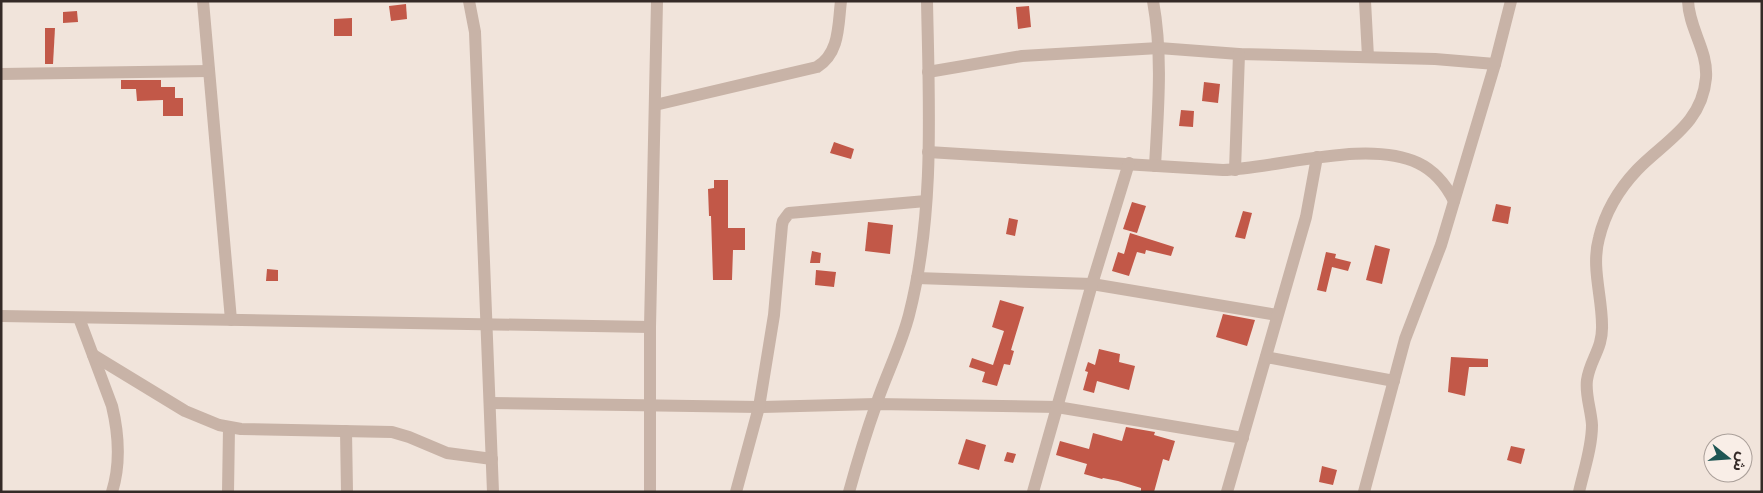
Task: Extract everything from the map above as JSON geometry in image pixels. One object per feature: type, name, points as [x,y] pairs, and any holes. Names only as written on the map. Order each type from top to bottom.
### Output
[{"type":"street","points":[[203,1],[231,320]]},
{"type":"street","points":[[469,1],[475,32],[493,492]]},
{"type":"street","points":[[650,492],[650,326],[657,1]]},
{"type":"street","points":[[655,105],[817,67],[827,59],[834,49],[841,1]]},
{"type":"street","points":[[849,492],[876,404],[899,348],[909,316],[917,278],[926,201],[928,152],[927,1]]},
{"type":"street","points":[[1153,1],[1159,48],[1160,84],[1155,166]]},
{"type":"street","points":[[1365,1],[1368,57]]},
{"type":"street","points":[[1364,492],[1405,339],[1442,245],[1495,64],[1511,1]]},
{"type":"street","points":[[1579,492],[1591,434],[1591,418],[1587,400],[1587,378],[1593,361],[1598,354],[1602,334],[1595,255],[1608,214],[1620,191],[1638,169],[1678,134],[1695,112],[1702,98],[1706,67],[1702,50],[1690,20],[1688,1]]},
{"type":"street","points":[[928,72],[1022,56],[1159,48],[1239,54],[1435,59],[1495,64]]},
{"type":"street","points":[[1235,170],[1239,54]]},
{"type":"street","points":[[1,74],[209,72]]},
{"type":"street","points":[[928,152],[1129,163],[1198,170],[1235,170],[1317,157],[1372,154],[1410,160],[1425,167],[1437,176],[1450,192],[1454,201]]},
{"type":"street","points":[[1227,492],[1306,217],[1317,157]]},
{"type":"street","points":[[1032,492],[1129,163]]},
{"type":"street","points":[[736,492],[759,407],[774,315],[782,225],[786,216],[788,214],[926,201]]},
{"type":"street","points":[[917,278],[1092,284],[1277,315]]},
{"type":"street","points":[[1,316],[650,326]]},
{"type":"street","points":[[79,318],[112,406],[118,433],[118,461],[112,492]]},
{"type":"street","points":[[93,355],[185,411],[214,424],[229,428],[392,432],[447,453],[492,458]]},
{"type":"street","points":[[1266,357],[1394,381]]},
{"type":"street","points":[[490,403],[759,407],[876,404],[1056,406],[1243,438]]},
{"type":"street","points":[[228,492],[229,428]]},
{"type":"street","points":[[346,431],[347,492]]},
{"type":"building","points":[[406,4],[407,19],[391,21],[389,6]]},
{"type":"building","points":[[1029,6],[1031,27],[1018,29],[1016,7]]},
{"type":"building","points":[[77,11],[78,22],[63,23],[63,12]]},
{"type":"building","points":[[352,18],[352,36],[334,36],[334,19]]},
{"type":"building","points":[[45,28],[55,28],[53,64],[45,64]]},
{"type":"building","points":[[121,80],[161,80],[161,87],[175,87],[175,98],[183,98],[183,116],[163,116],[163,100],[137,101],[136,89],[121,89]]},
{"type":"building","points":[[1204,82],[1220,84],[1218,103],[1202,101]]},
{"type":"building","points":[[1181,110],[1194,111],[1193,127],[1179,126]]},
{"type":"building","points":[[834,142],[854,149],[851,159],[830,153]]},
{"type":"building","points":[[714,180],[728,180],[728,228],[745,228],[745,250],[733,250],[732,280],[713,280],[711,216],[709,216],[708,189],[714,188]]},
{"type":"building","points":[[1132,202],[1146,206],[1137,233],[1123,229]]},
{"type":"building","points":[[1496,204],[1511,207],[1508,224],[1492,221]]},
{"type":"building","points":[[1243,211],[1252,213],[1245,239],[1235,237]]},
{"type":"building","points":[[1009,218],[1018,220],[1015,236],[1006,234]]},
{"type":"building","points":[[868,222],[893,225],[890,254],[865,251]]},
{"type":"building","points":[[1130,233],[1174,247],[1171,256],[1146,250],[1145,254],[1137,252],[1129,276],[1112,271],[1118,252],[1124,254]]},
{"type":"building","points":[[1375,245],[1390,249],[1382,284],[1366,280]]},
{"type":"building","points":[[812,251],[821,253],[820,263],[810,263]]},
{"type":"building","points":[[1326,252],[1336,254],[1335,258],[1351,262],[1348,271],[1332,267],[1326,292],[1317,290]]},
{"type":"building","points":[[267,269],[278,270],[278,281],[266,281]]},
{"type":"building","points":[[816,270],[836,272],[834,287],[815,285]]},
{"type":"building","points":[[1000,300],[1024,307],[1011,350],[1014,351],[1010,365],[1004,364],[997,386],[982,382],[985,372],[969,367],[972,358],[993,365],[1004,331],[992,327]]},
{"type":"building","points":[[1223,314],[1255,320],[1247,346],[1216,337]]},
{"type":"building","points":[[1099,349],[1120,354],[1119,362],[1135,366],[1129,390],[1097,381],[1094,393],[1083,390],[1088,372],[1085,371],[1088,362],[1095,365]]},
{"type":"building","points":[[1451,357],[1488,359],[1488,367],[1469,367],[1465,396],[1448,392]]},
{"type":"building","points":[[1126,427],[1155,432],[1154,435],[1175,441],[1169,461],[1163,459],[1154,492],[1141,492],[1141,488],[1084,474],[1087,464],[1056,455],[1060,441],[1089,449],[1093,433],[1122,441]]},
{"type":"building","points":[[966,439],[986,445],[979,470],[958,464]]},
{"type":"building","points":[[1511,446],[1525,449],[1521,464],[1507,460]]},
{"type":"building","points":[[1007,452],[1016,454],[1013,463],[1004,461]]},
{"type":"building","points":[[1322,466],[1337,470],[1333,485],[1319,482]]}]
